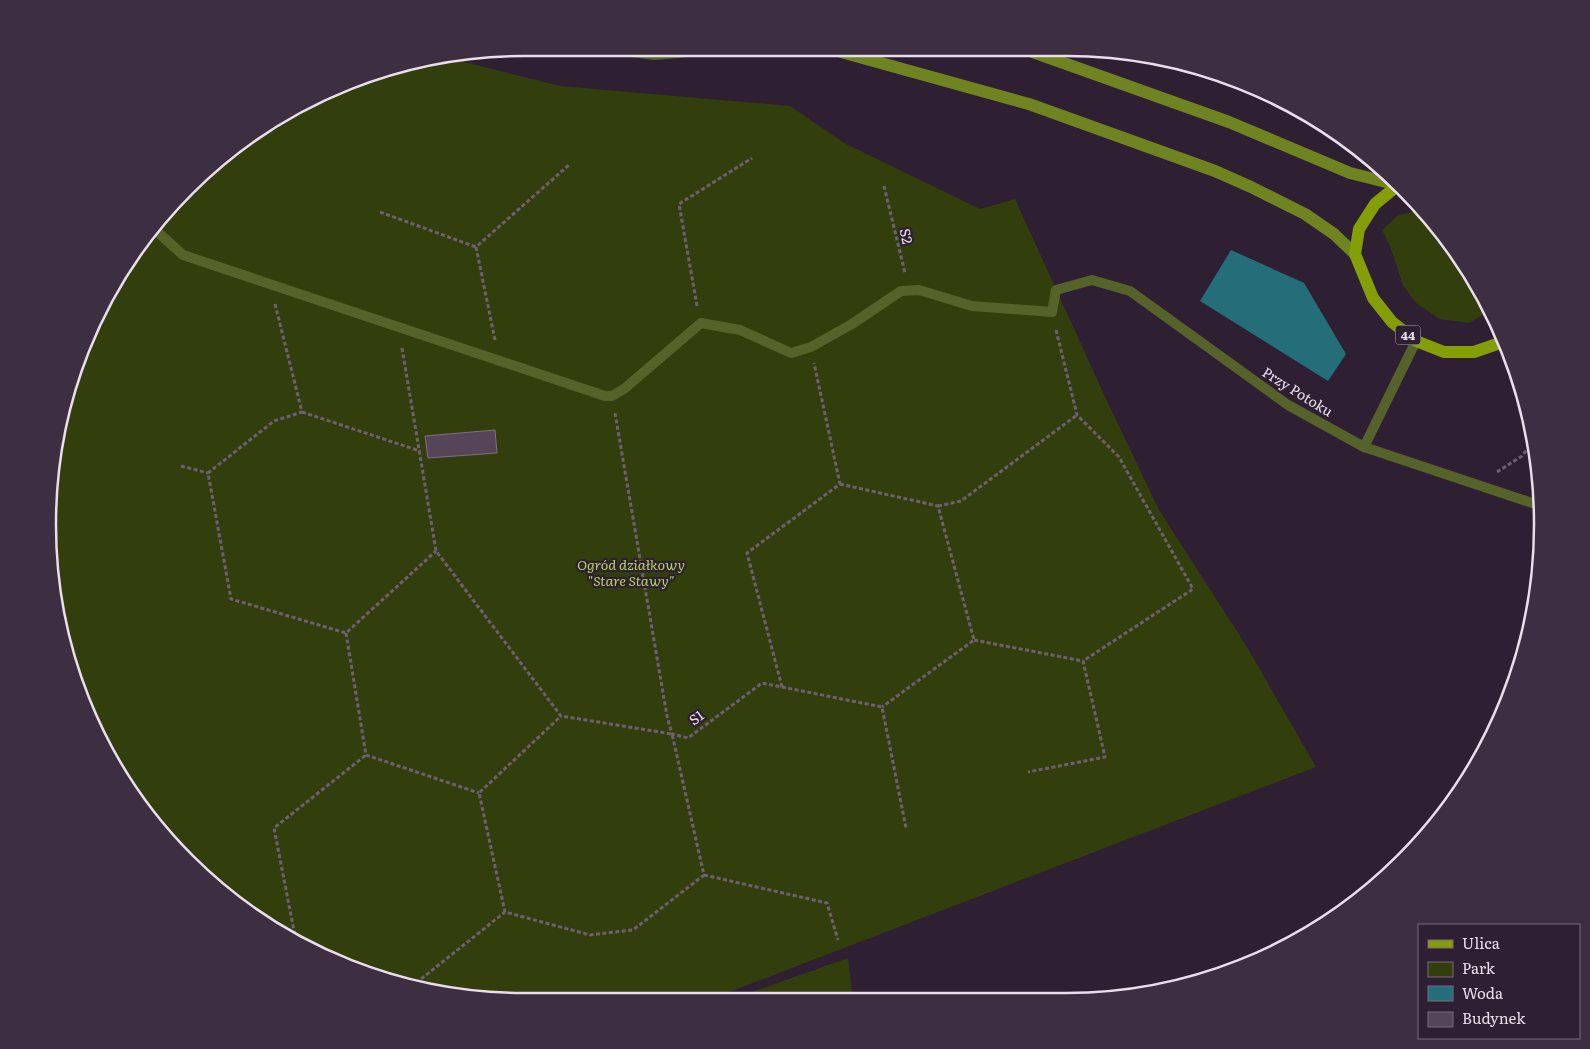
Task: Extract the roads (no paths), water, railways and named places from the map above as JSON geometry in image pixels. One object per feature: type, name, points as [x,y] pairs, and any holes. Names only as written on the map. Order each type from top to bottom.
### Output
[{"type":"main road","name":"44","points":[[856,56],[1029,104],[1215,170],[1305,214],[1334,234],[1355,254],[1373,298],[1392,322],[1416,341],[1444,352],[1474,352],[1497,344]]},
{"type":"main road","points":[[1044,56],[1230,122],[1350,173],[1385,182]]},
{"type":"main road","points":[[1355,254],[1359,229],[1375,204],[1393,189]]},
{"type":"lane","name":"Przy Potoku","points":[[158,233],[182,255],[605,396],[612,396],[624,388],[701,323],[740,330],[791,353],[811,347],[852,324],[900,292],[919,290],[972,306],[1052,312],[1056,290],[1092,280],[1130,290],[1288,405],[1364,447],[1533,503]]},
{"type":"lane","points":[[1364,447],[1416,341]]},
{"type":"water","points":[[1231,250],[1304,283],[1346,354],[1328,381],[1200,301]]},
{"type":"park label","name":"Ogród działkowy \"Stare Stawy\"","points":[[631,572]]}]
